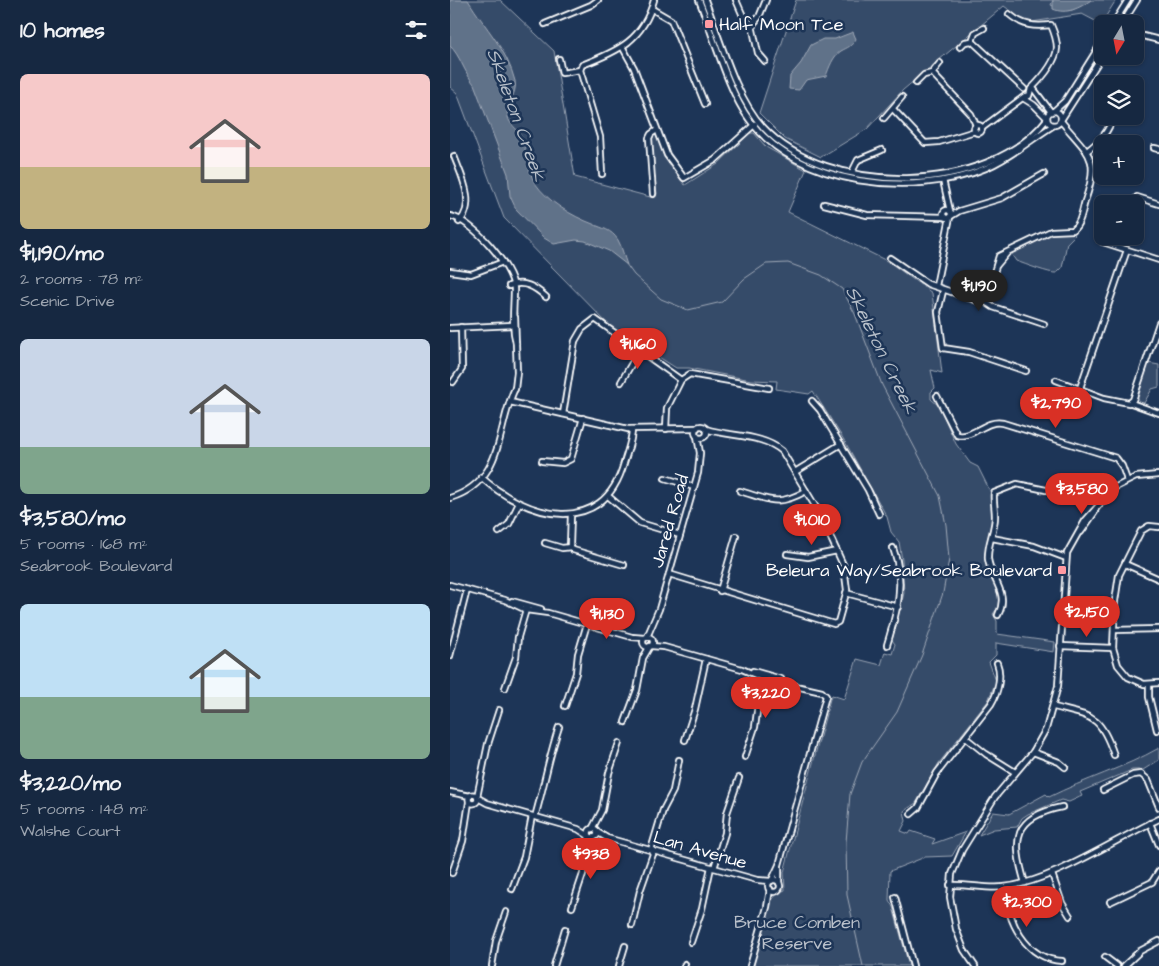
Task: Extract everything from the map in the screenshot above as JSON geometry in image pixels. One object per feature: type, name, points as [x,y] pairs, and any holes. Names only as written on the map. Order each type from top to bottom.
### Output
[{"type":"street","points":[[545,24],[591,5],[598,0]]},
{"type":"street","points":[[602,174],[600,137],[580,70],[582,65],[623,48],[639,32],[652,9],[654,0]]},
{"type":"street","points":[[699,0],[739,103],[773,144],[791,156],[838,174],[890,184],[919,184],[943,181],[972,173],[1001,161],[1061,120],[1096,65]]},
{"type":"street","points":[[705,0],[755,123],[781,144],[800,155],[852,172],[894,178],[941,174],[970,167],[1001,154],[1028,138],[1065,101],[1094,55]]},
{"type":"street","points":[[736,0],[743,16],[752,25],[758,53],[765,61]]},
{"type":"street","points":[[752,25],[759,17],[766,0]]},
{"type":"street","points":[[1120,15],[1128,0]]},
{"type":"street","points":[[1128,15],[1137,0]]},
{"type":"street","points":[[652,9],[671,20],[705,104]]},
{"type":"street","points":[[893,109],[925,143],[939,142],[975,131],[980,132],[982,128],[1024,97],[1031,95],[1032,88],[1056,52],[1056,40],[1051,25],[1030,26],[1018,21],[1010,14]]},
{"type":"street","points":[[972,41],[975,33],[984,28]]},
{"type":"street","points":[[1144,36],[1159,40]]},
{"type":"street","points":[[972,41],[1024,89],[1024,97]]},
{"type":"street","points":[[960,47],[965,42],[972,41]]},
{"type":"street","points":[[623,48],[634,68],[667,155],[680,175],[686,178],[715,160],[755,123]]},
{"type":"street","points":[[558,59],[562,73],[580,70]]},
{"type":"street","points":[[916,83],[924,75],[932,73],[940,63]]},
{"type":"street","points":[[932,73],[971,114],[976,125],[975,131]]},
{"type":"street","points":[[1024,89],[1032,88]]},
{"type":"street","points":[[984,301],[996,267],[1007,253],[1051,231],[1068,231],[1076,227],[1093,176],[1092,161],[1087,151],[1067,130],[1060,114],[1053,112],[1032,88]]},
{"type":"street","points":[[884,118],[902,97]]},
{"type":"street","points":[[1024,97],[1055,125],[1067,130]]},
{"type":"street","points":[[1034,105],[1036,98],[1041,97]]},
{"type":"street","points":[[976,125],[982,128]]},
{"type":"street","points":[[1087,151],[1105,134],[1109,125]]},
{"type":"street","points":[[653,194],[649,138],[657,130]]},
{"type":"street","points":[[852,172],[858,160],[882,150]]},
{"type":"street","points":[[454,156],[467,191],[464,211],[460,220]]},
{"type":"street","points":[[936,286],[947,227],[946,201],[941,174]]},
{"type":"street","points":[[824,204],[874,216],[935,216],[960,211],[1002,198],[1044,174]]},
{"type":"street","points":[[1144,199],[1159,204]]},
{"type":"street","points":[[450,217],[460,220],[468,226],[486,241],[496,253],[512,286],[516,343],[515,388],[494,457],[481,477],[467,490],[450,498]]},
{"type":"street","points":[[1112,245],[1159,260]]},
{"type":"street","points":[[1080,388],[1127,250]]},
{"type":"street","points":[[890,258],[928,284],[936,286],[943,291],[978,302],[984,301],[993,307],[1044,324]]},
{"type":"street","points":[[450,270],[471,274],[501,263]]},
{"type":"street","points":[[512,286],[522,284],[533,286],[546,297]]},
{"type":"street","points":[[943,291],[938,312],[944,348],[969,352],[1026,371]]},
{"type":"street","points":[[563,414],[575,341],[580,332],[594,319],[599,320],[681,380]]},
{"type":"street","points":[[1131,402],[1159,323]]},
{"type":"street","points":[[450,328],[514,326]]},
{"type":"street","points":[[453,382],[462,369],[461,327]]},
{"type":"street","points":[[622,382],[639,351]]},
{"type":"street","points":[[666,429],[667,408],[681,380],[690,374],[769,388]]},
{"type":"street","points":[[1056,380],[1104,398],[1125,404],[1131,402],[1159,413]]},
{"type":"street","points":[[937,396],[955,433],[960,436],[990,422],[1003,423],[1116,458],[1122,466],[1127,480]]},
{"type":"street","points":[[812,401],[841,444],[868,490],[878,514]]},
{"type":"street","points":[[512,402],[632,429],[681,430],[702,426],[720,434],[763,440],[774,444],[782,451],[820,514],[847,578],[846,593],[838,622],[834,624],[668,576]]},
{"type":"street","points":[[542,461],[563,463],[571,459],[583,418]]},
{"type":"street","name":"Jared Road","points":[[697,428],[700,453]]},
{"type":"street","points":[[481,477],[502,494],[518,503],[545,512],[571,514],[589,509],[608,496],[621,472],[632,429]]},
{"type":"street","name":"Jared Road","points":[[648,642],[694,487],[706,429]]},
{"type":"street","points":[[681,430],[697,436],[720,434]]},
{"type":"street","points":[[795,472],[841,444]]},
{"type":"street","points":[[975,966],[964,950],[956,929],[950,897],[952,874],[962,850],[999,790],[1033,752],[1046,729],[1054,707],[1058,686],[1066,558],[1085,520],[1114,488],[1127,480],[1141,476],[1159,475]]},
{"type":"street","points":[[665,478],[694,487]]},
{"type":"street","points":[[998,615],[1002,598],[989,561],[995,518],[994,493],[1017,484],[1046,490]]},
{"type":"street","points":[[740,491],[779,502],[790,500],[806,491]]},
{"type":"street","points":[[608,496],[640,522],[680,535]]},
{"type":"street","points":[[499,532],[509,524],[518,503]]},
{"type":"street","points":[[571,514],[571,547],[576,552],[624,565]]},
{"type":"street","points":[[1159,527],[1149,526],[1142,531],[1117,584],[1113,648],[1116,661],[1124,673],[1136,682],[1149,685],[1159,683]]},
{"type":"street","points":[[720,591],[736,536]]},
{"type":"street","points":[[992,538],[1034,546],[1066,558]]},
{"type":"street","points":[[546,543],[562,548],[571,547]]},
{"type":"street","points":[[887,646],[898,607],[901,581],[898,562],[893,548]]},
{"type":"street","points":[[787,554],[808,557],[837,551]]},
{"type":"street","points":[[1125,564],[1159,579]]},
{"type":"street","points":[[450,585],[504,600],[521,602],[527,608],[790,683],[825,695],[826,698],[807,765],[803,790],[796,804],[779,865],[769,888],[767,907],[750,966]]},
{"type":"street","points":[[450,656],[467,590]]},
{"type":"street","points":[[846,593],[898,607]]},
{"type":"street","points":[[505,688],[516,657],[518,637],[527,608]]},
{"type":"street","points":[[565,706],[576,673],[578,654],[587,624]]},
{"type":"street","points":[[1114,630],[1159,629]]},
{"type":"street","points":[[625,722],[636,690],[648,642]]},
{"type":"street","points":[[1060,646],[1113,648]]},
{"type":"street","points":[[685,740],[695,708],[706,659]]},
{"type":"street","points":[[911,814],[918,808],[938,774],[994,700],[1000,672],[997,663]]},
{"type":"street","points":[[745,757],[755,727],[766,677]]},
{"type":"street","points":[[1149,685],[1149,697],[1156,730]]},
{"type":"street","points":[[1054,707],[1084,714],[1094,719],[1105,730],[1114,755]]},
{"type":"street","points":[[452,873],[463,841],[468,811],[478,786],[489,739],[499,710]]},
{"type":"street","points":[[512,889],[524,856],[533,816],[545,783],[549,757],[559,727]]},
{"type":"street","points":[[966,738],[986,754],[1015,772]]},
{"type":"street","points":[[572,908],[583,874],[588,846],[598,820],[609,773],[619,743]]},
{"type":"street","points":[[1033,752],[1059,762],[1065,767]]},
{"type":"street","points":[[632,925],[663,810],[673,791],[679,760]]},
{"type":"street","points":[[1103,790],[1133,775],[1141,774],[1148,780],[1159,807]]},
{"type":"street","points":[[691,942],[725,833],[727,813],[739,778]]},
{"type":"street","name":"Lan Avenue","points":[[450,792],[713,868],[757,880],[772,880],[780,883]]},
{"type":"street","points":[[1025,883],[1018,854],[1022,826],[1027,820],[1062,807]]},
{"type":"street","points":[[950,885],[1005,887],[1025,883],[1052,874],[1159,819]]},
{"type":"street","points":[[1150,823],[1159,845]]},
{"type":"street","points":[[767,907],[780,887],[779,865]]},
{"type":"street","points":[[1110,902],[1152,882],[1159,871]]},
{"type":"street","points":[[1052,874],[1062,903],[1070,916]]},
{"type":"street","name":"Lan Avenue","points":[[757,880],[776,891]]},
{"type":"street","points":[[1005,887],[1008,911],[1015,929],[1036,954],[1049,960],[1062,961]]},
{"type":"street","points":[[895,896],[913,966]]},
{"type":"street","points":[[492,966],[496,941],[506,912]]},
{"type":"street","points":[[554,966],[565,929]]},
{"type":"street","points":[[1124,966],[1140,951],[1159,941]]},
{"type":"street","points":[[619,966],[625,946]]},
{"type":"street","points":[[1105,957],[1117,966]]},
{"type":"green space","name":"Bruce Comben Reserve","points":[[450,0],[500,0],[554,51],[575,177],[654,198],[657,194],[650,137],[653,134],[658,135],[666,156],[685,185],[718,164],[750,133],[754,133],[766,147],[806,170],[788,212],[889,262],[932,293],[942,373],[931,370],[935,388],[931,392],[931,399],[939,406],[956,444],[970,463],[978,467],[991,493],[993,519],[986,551],[1000,594],[1000,605],[993,614],[997,621],[997,634],[1055,642],[1054,652],[996,643],[996,655],[989,662],[996,681],[988,701],[939,763],[916,803],[904,811],[906,821],[901,831],[909,834],[911,831],[935,839],[932,844],[966,832],[952,856],[925,857],[890,871],[889,900],[893,907],[909,966],[753,966],[772,900],[778,893],[785,890],[784,872],[830,699],[832,695],[844,699],[857,659],[881,665],[885,652],[892,654],[895,644],[892,640],[904,593],[899,542],[891,532],[887,517],[844,440],[813,391],[809,394],[776,389],[777,381],[751,380],[689,368],[676,368],[609,325],[504,218],[457,93],[450,87]]},
{"type":"green space","points":[[796,0],[1053,0],[1051,5],[1059,9],[1070,10],[1092,0],[1116,0],[1107,15],[1094,15],[1094,20],[1082,14],[1032,22],[1020,18],[1004,6],[903,90],[867,129],[821,157],[785,139],[759,113]]},
{"type":"green space","points":[[1072,232],[1075,235],[1067,243],[1062,268],[1057,273],[1016,261],[1012,255],[1013,252],[1054,233]]},
{"type":"green space","points":[[1148,363],[1159,365],[1159,387],[1152,389],[1144,403],[1139,402],[1138,398]]},
{"type":"green space","points":[[1159,748],[1159,760],[1143,770],[1132,770],[1080,792],[1082,796],[1069,802],[1061,800],[1028,814],[1022,818],[1017,827],[994,829],[979,835],[993,812],[1009,814],[1046,794],[1049,797],[1132,762]]},
{"type":"shaded area","points":[[450,0],[468,0],[507,59],[515,81],[515,91],[507,112],[508,117],[520,133],[535,183],[540,190],[561,208],[613,234],[619,243],[627,265],[609,251],[585,241],[576,240],[554,244],[544,238],[516,209],[510,196],[508,174],[474,84],[457,54],[450,46]]},
{"type":"shaded area","points":[[1053,0],[1091,0],[1078,8],[1058,11],[1053,9]]},
{"type":"shaded area","points":[[853,32],[856,39],[836,56],[826,76],[806,80],[799,90],[789,89],[790,76],[801,63],[811,45],[823,39],[835,39]]},
{"type":"waterway","name":"Skeleton Creek","points":[[626,264],[634,275],[661,299],[688,310],[722,302],[744,279],[766,264],[788,263],[821,275],[842,289],[855,314],[882,385],[940,496],[946,525],[949,559],[943,593],[922,655],[897,712],[862,762],[850,794],[846,842],[847,895],[863,966]]},
{"type":"place","name":"Half Moon Tce","points":[[709,24]]},
{"type":"place","name":"Beleura Way/Seabrook Boulevard","points":[[1062,570]]}]
